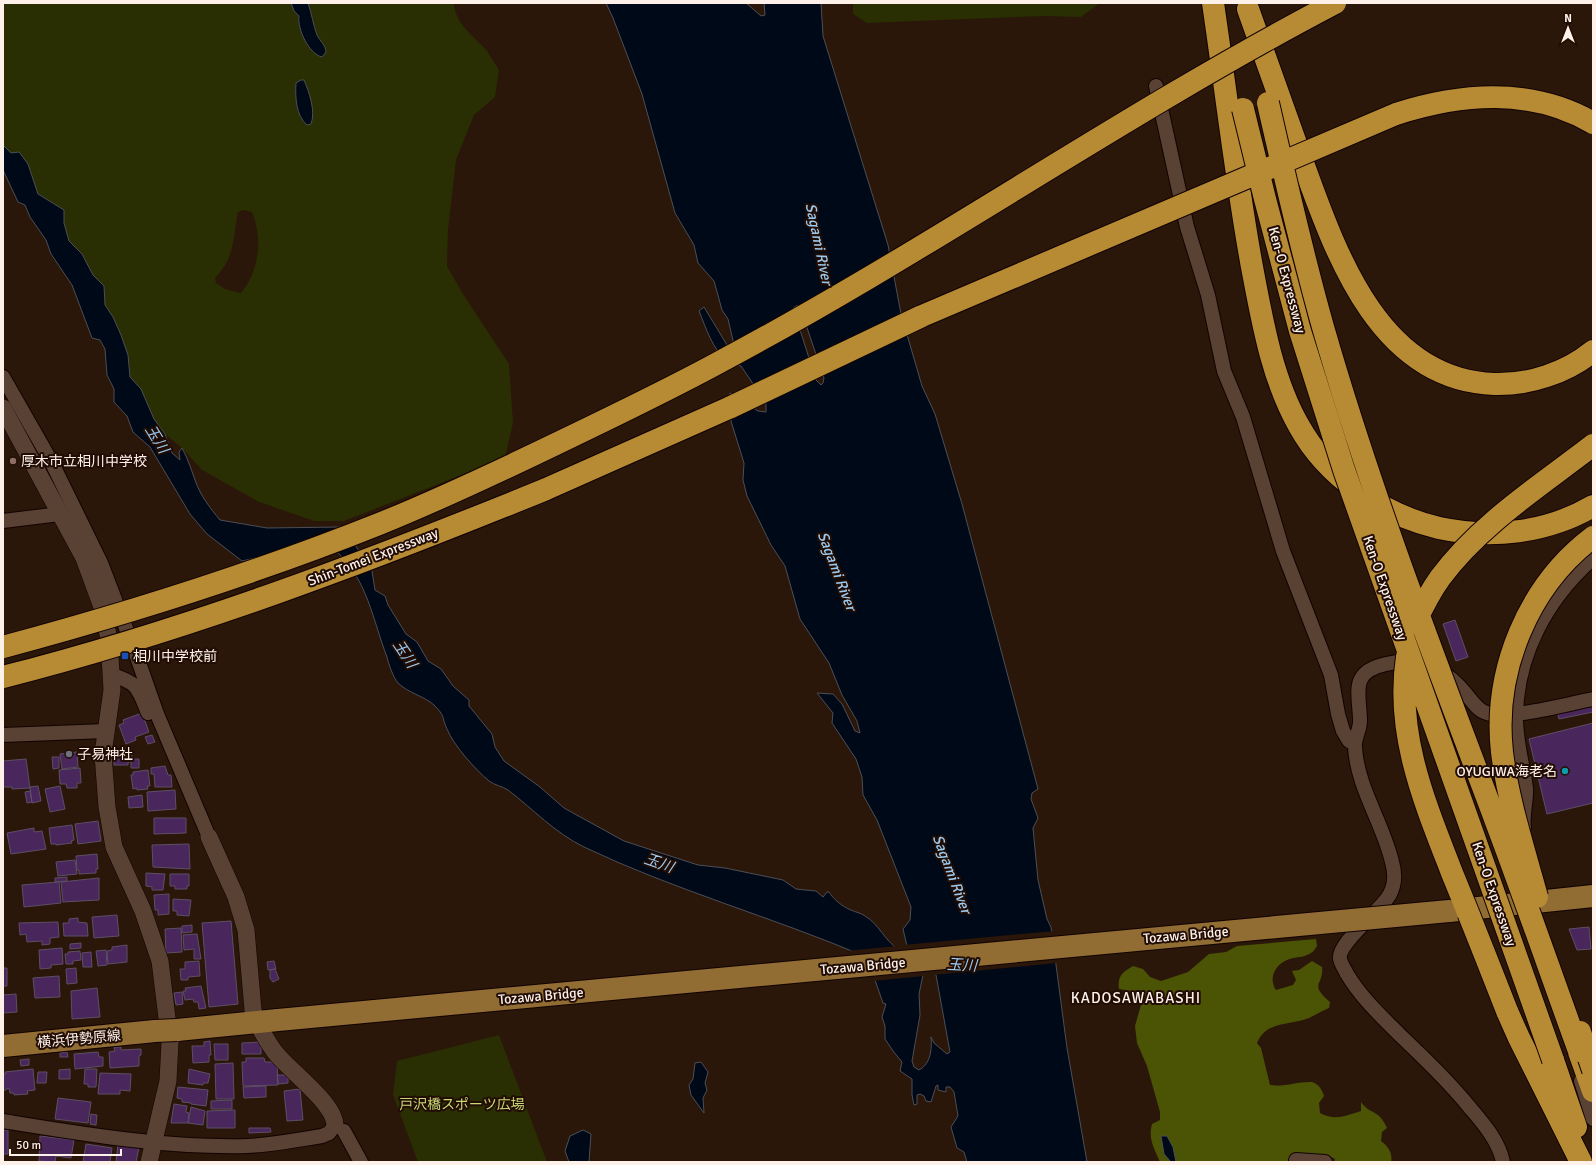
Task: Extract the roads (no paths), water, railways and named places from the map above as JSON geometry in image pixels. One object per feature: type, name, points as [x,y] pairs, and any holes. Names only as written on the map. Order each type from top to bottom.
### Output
[{"type":"highway","points":[[1213,3],[1240,203],[1256,289],[1269,347],[1282,389],[1299,427],[1311,444],[1325,462],[1368,497],[1407,518],[1434,526],[1472,532],[1523,531],[1568,518],[1593,506]]},
{"type":"highway","name":"Ken-O Expressway","points":[[1222,3],[1243,109],[1265,199],[1300,331],[1344,470],[1589,1162]]},
{"type":"highway","name":"Shin-Tomei Expressway","points":[[3,647],[163,601],[273,564],[381,523],[492,475],[716,364],[872,276],[1096,139],[1290,26],[1335,3]]},
{"type":"highway","points":[[1248,6],[1313,189],[1339,256],[1365,304],[1396,340],[1415,356],[1435,368],[1456,378],[1480,383],[1502,384],[1536,379],[1568,368],[1593,351]]},
{"type":"highway","name":"Ken-O Expressway","points":[[1248,6],[1289,194],[1323,327],[1360,444],[1424,629],[1500,831],[1593,1091]]},
{"type":"highway","name":"Shin-Tomei Expressway","points":[[3,676],[48,665],[158,633],[267,597],[371,559],[544,490],[731,407],[922,316],[1396,114],[1445,101],[1496,96],[1521,98],[1543,103],[1590,122]]},
{"type":"highway","points":[[1581,1162],[1519,1038],[1432,820],[1417,779],[1409,748],[1403,697],[1405,666],[1413,629],[1426,601],[1439,579],[1455,559],[1495,521],[1593,445]]},
{"type":"highway","points":[[1593,537],[1568,559],[1551,579],[1522,625],[1505,676],[1501,703],[1500,730],[1506,777],[1544,925],[1593,1070]]},
{"type":"main road","points":[[1535,902],[1593,896]]},
{"type":"main road","name":"Tozawa Bridge","points":[[278,1020],[1535,902]]},
{"type":"main road","name":"横浜伊勢原線","points":[[3,1046],[278,1020]]},
{"type":"street","points":[[1156,86],[1184,213],[1197,263],[1208,295],[1224,371],[1243,416],[1283,551],[1331,675],[1338,714],[1343,731],[1349,741],[1356,743]]},
{"type":"street","points":[[3,377],[52,463],[101,563],[138,657],[157,714],[236,897],[246,930],[253,1010],[256,1022],[274,1051],[325,1103],[361,1162]]},
{"type":"street","points":[[3,408],[84,558],[102,607],[109,639],[112,675],[106,731],[104,773],[107,807],[114,847],[143,911],[155,945],[165,994],[170,1063],[168,1081],[149,1162]]},
{"type":"street","points":[[3,521],[60,514]]},
{"type":"street","points":[[1593,558],[1565,585],[1545,614],[1530,644],[1521,675],[1516,714],[1519,751],[1526,789],[1523,820],[1535,902],[1556,994],[1593,1119]]},
{"type":"street","points":[[1503,1162],[1501,1152],[1480,1119],[1434,1068],[1366,1001],[1348,975],[1340,959],[1343,949],[1351,937],[1389,896],[1394,881],[1390,853],[1362,780],[1356,743],[1360,725],[1358,684],[1362,676],[1369,670],[1385,664],[1418,661],[1435,667],[1452,677],[1475,705],[1484,713],[1500,716],[1516,714],[1593,698]]},
{"type":"street","points":[[112,675],[130,680],[137,688],[184,795],[209,837]]},
{"type":"street","points":[[3,734],[106,731]]},
{"type":"street","points":[[3,1121],[153,1142],[206,1146],[248,1146],[271,1144],[322,1136],[339,1128]]},
{"type":"street","points":[[1296,1160],[1324,1162]]},
{"type":"water","points":[[291,3],[308,3],[317,35],[326,50],[322,57],[317,55],[308,46],[302,34],[299,16],[294,11]]},
{"type":"water","points":[[606,3],[746,3],[761,16],[765,15],[764,3],[821,3],[823,36],[888,245],[901,314],[922,386],[935,414],[962,504],[1038,789],[1032,793],[1031,799],[1038,818],[1033,828],[1038,880],[1047,919],[1051,927],[1067,1048],[1087,1162],[967,1162],[964,1152],[957,1148],[951,1127],[958,1116],[954,1092],[950,1087],[946,1087],[946,1092],[938,1090],[938,1085],[936,1086],[931,1102],[926,1101],[924,1096],[920,1094],[917,1095],[917,1104],[914,1105],[912,1095],[912,1079],[900,1071],[902,1062],[885,1039],[885,1026],[882,1017],[886,1004],[883,1003],[875,980],[864,956],[653,877],[584,847],[563,835],[508,790],[491,782],[483,776],[465,757],[450,736],[442,714],[438,709],[426,699],[406,689],[394,678],[362,587],[347,562],[336,551],[286,551],[242,561],[207,534],[190,514],[150,447],[133,432],[127,416],[114,402],[114,389],[107,375],[105,349],[100,340],[92,338],[72,285],[51,254],[46,240],[30,217],[25,205],[18,202],[3,170],[3,145],[11,153],[19,152],[28,164],[38,194],[64,210],[64,223],[69,241],[82,254],[93,275],[104,286],[105,305],[113,317],[128,355],[130,377],[141,389],[154,419],[165,434],[172,453],[180,460],[179,452],[182,448],[202,496],[220,520],[267,528],[341,527],[372,571],[375,590],[385,596],[388,605],[406,634],[417,642],[428,661],[441,669],[453,686],[469,700],[469,706],[492,734],[495,747],[504,761],[540,787],[564,808],[624,841],[698,865],[725,868],[783,880],[796,889],[816,891],[823,897],[827,892],[829,892],[848,909],[870,919],[889,942],[899,950],[907,946],[903,929],[910,920],[911,907],[877,820],[863,795],[862,777],[856,759],[832,723],[833,713],[817,693],[833,694],[842,704],[855,731],[860,733],[857,721],[842,695],[829,663],[800,619],[785,566],[771,545],[747,496],[743,480],[744,463],[731,421],[730,393],[758,411],[766,412],[766,403],[741,366],[733,365],[723,358],[714,346],[704,325],[699,311],[704,307],[730,350],[735,349],[728,319],[722,310],[714,281],[698,263],[694,245],[675,213],[642,94]],"holes":[[[798,305],[800,307],[824,378],[821,385],[816,380],[793,308]],[[927,970],[933,970],[936,975],[950,1052],[947,1054],[934,1043],[931,1037],[930,1055],[926,1064],[919,1070],[914,1067],[912,1061],[920,1015],[919,994],[923,975]]]},
{"type":"water","points":[[304,80],[310,96],[313,113],[311,124],[307,125],[300,117],[296,100],[296,83]]},
{"type":"water","points":[[701,1062],[708,1072],[705,1083],[707,1090],[703,1098],[704,1113],[691,1095],[689,1085],[693,1079],[695,1063]]},
{"type":"water","points":[[583,1130],[591,1134],[589,1162],[569,1162],[565,1151],[570,1136]]},
{"type":"water","points":[[1161,1136],[1167,1136],[1173,1147],[1176,1162],[1171,1162],[1164,1154]]},
{"type":"place","name":"厚木市立相川中学校","points":[[13,461]]},
{"type":"place","name":"相川中学校前","points":[[125,656]]},
{"type":"place","name":"子易神社","points":[[69,754]]},
{"type":"place","name":"OYUGIWA海老名","points":[[1565,771]]},
{"type":"district","name":"KADOSAWABASHI","points":[[1136,998]]},
{"type":"water label","name":"Sagami River","points":[[819,244]]},
{"type":"water label","name":"玉川","points":[[157,439]]},
{"type":"water label","name":"Sagami River","points":[[837,571]]},
{"type":"water label","name":"玉川","points":[[405,654]]},
{"type":"water label","name":"玉川","points":[[659,863]]},
{"type":"water label","name":"Sagami River","points":[[952,874]]},
{"type":"water label","name":"玉川","points":[[962,965]]},
{"type":"park label","name":"戸沢橋スポーツ広場","points":[[462,1104]]}]
